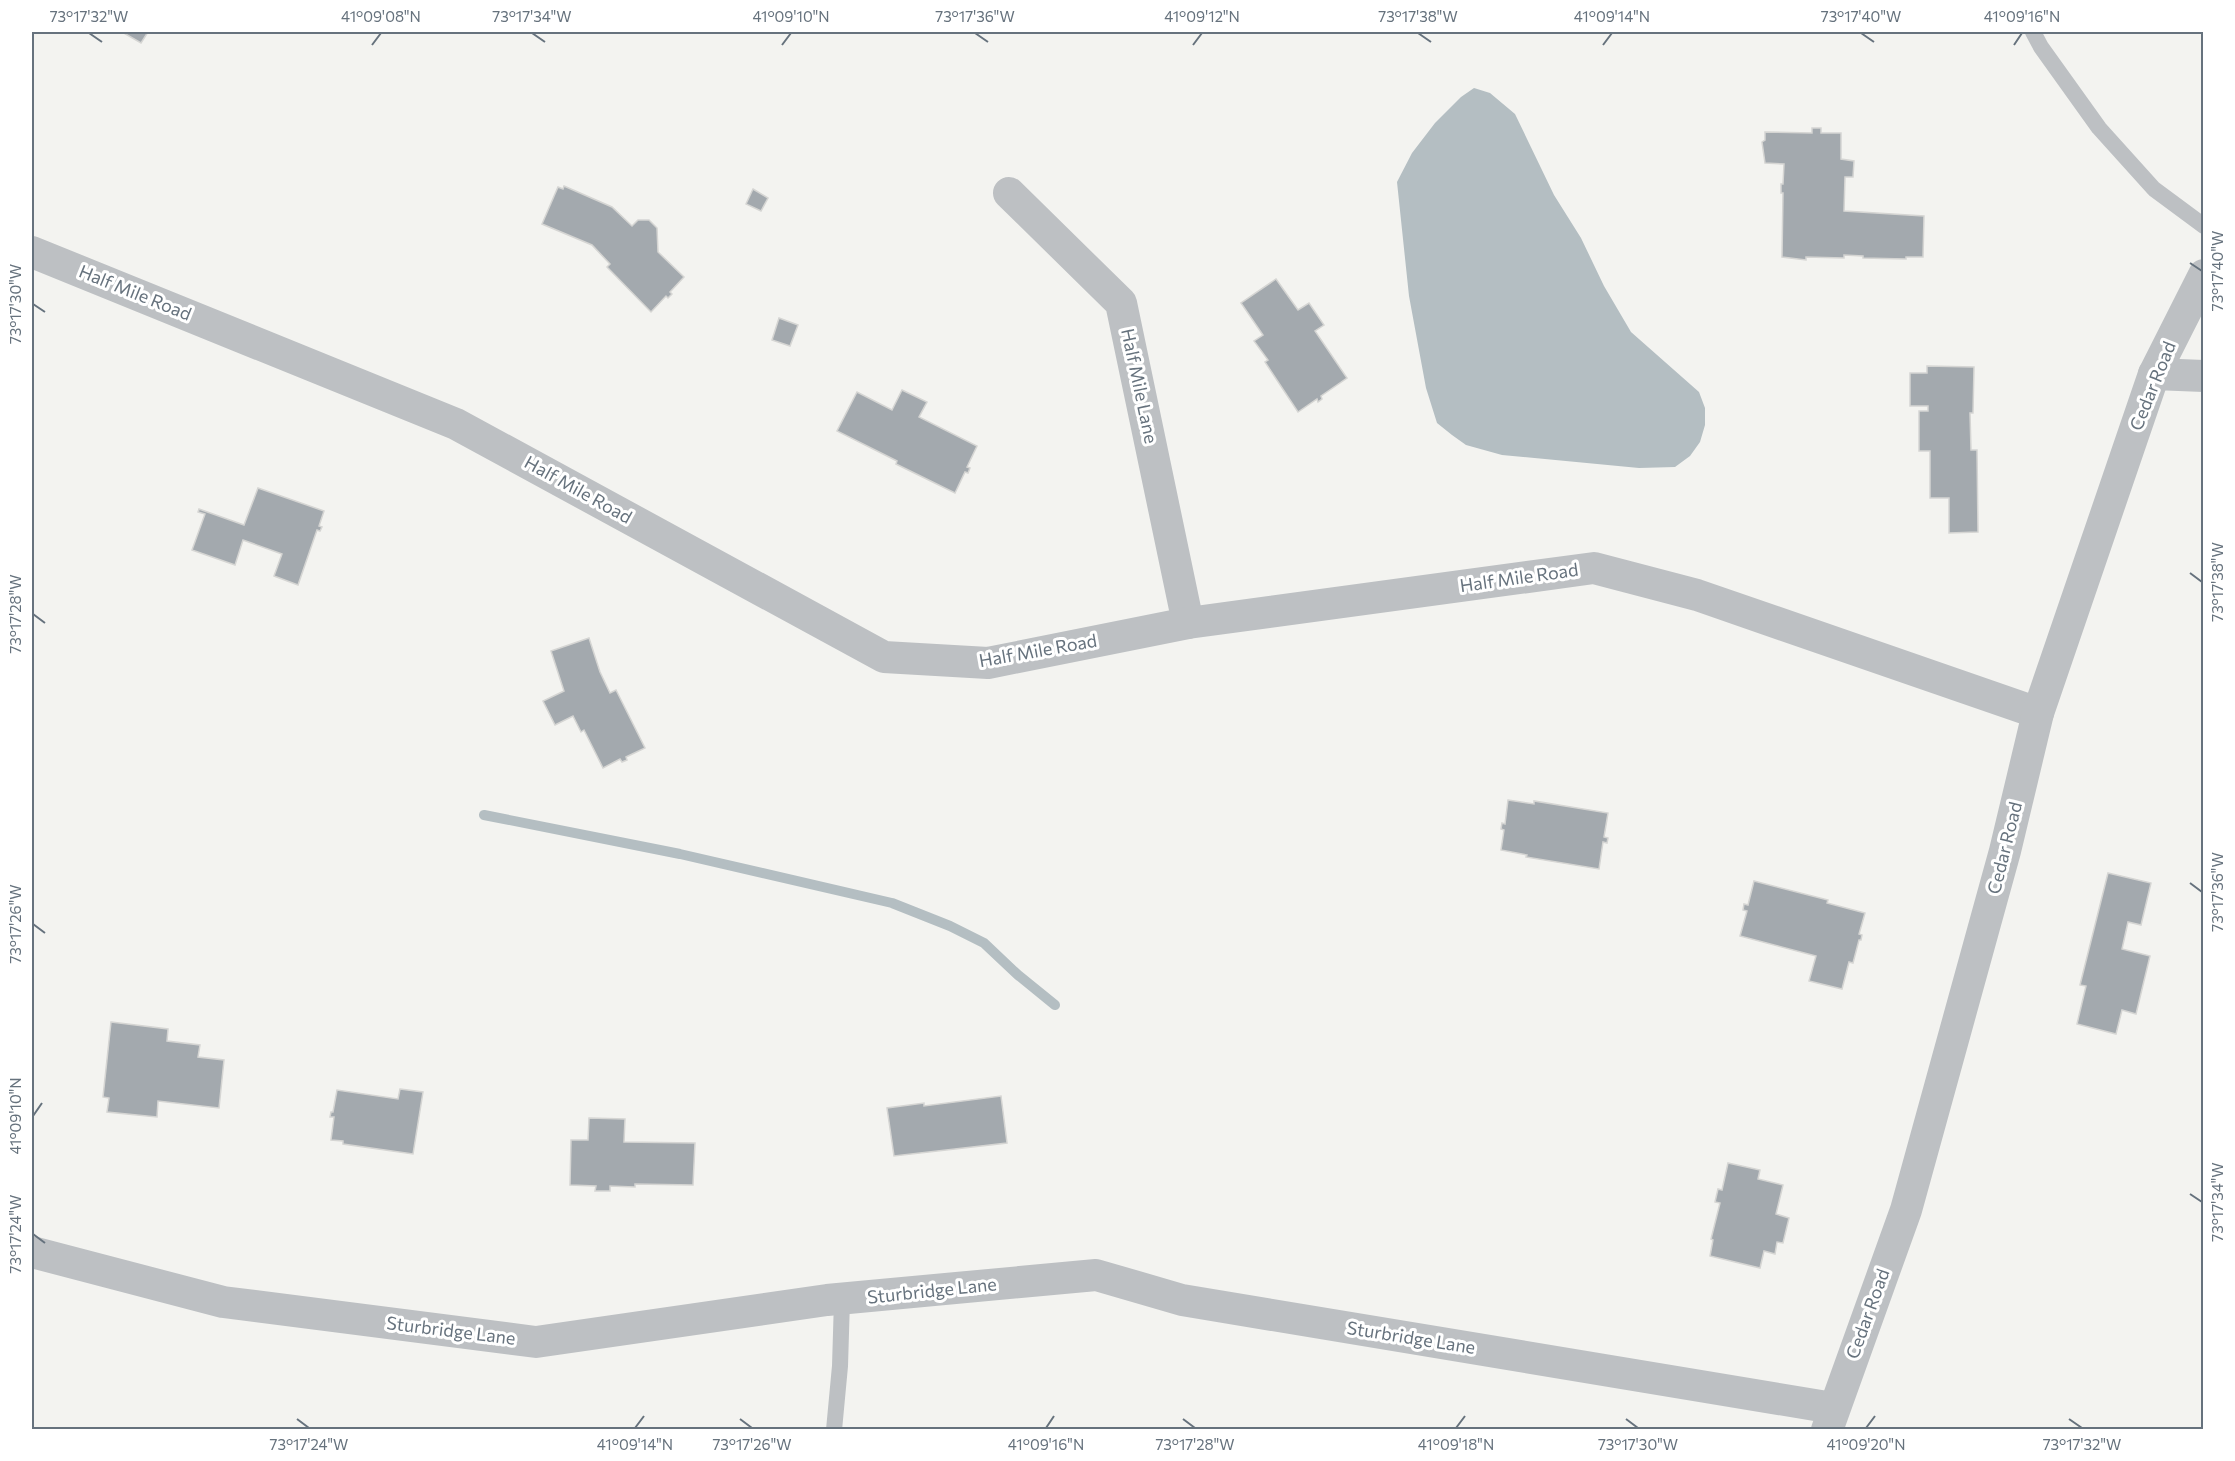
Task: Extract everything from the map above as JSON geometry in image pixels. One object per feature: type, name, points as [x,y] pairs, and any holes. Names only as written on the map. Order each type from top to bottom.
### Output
[{"type":"street","name":"Half Mile Lane","points":[[1009,193],[1121,303],[1188,623]]},
{"type":"street","name":"Half Mile Road","points":[[32,252],[456,424],[884,657],[987,663],[1188,623],[1594,568],[1697,595],[2038,713]]},
{"type":"street","name":"Cedar Road","points":[[1830,1419],[1906,1210],[2005,851],[2038,713],[2154,374],[2204,275]]},
{"type":"street","points":[[2154,374],[2204,376]]},
{"type":"street","name":"Sturbridge Lane","points":[[32,1251],[223,1302],[536,1342],[827,1300],[1096,1275],[1182,1300],[1830,1419]]},
{"type":"lane","points":[[2033,32],[2041,47],[2099,128],[2154,189],[2204,226]]},
{"type":"lane","points":[[834,1430],[840,1366],[842,1300]]},
{"type":"shaded area","points":[[1474,88],[1490,93],[1515,114],[1554,195],[1581,238],[1604,286],[1631,332],[1699,392],[1705,408],[1705,425],[1700,442],[1690,456],[1675,467],[1639,468],[1502,455],[1466,445],[1437,423],[1426,388],[1409,296],[1397,182],[1412,153],[1435,123],[1461,97]]},
{"type":"building","points":[[122,32],[148,32],[141,43]]},
{"type":"building","points":[[1812,128],[1821,128],[1821,133],[1841,133],[1841,159],[1854,161],[1853,177],[1845,177],[1844,211],[1924,216],[1923,257],[1863,258],[1863,256],[1844,255],[1844,258],[1806,257],[1806,260],[1782,257],[1783,193],[1781,193],[1781,184],[1783,184],[1784,164],[1765,163],[1762,142],[1765,140],[1765,132],[1812,133]]},
{"type":"building","points":[[564,186],[612,207],[632,226],[638,220],[649,220],[657,228],[658,252],[684,277],[670,292],[672,294],[668,298],[666,296],[651,312],[607,267],[610,264],[592,245],[542,224],[558,187],[563,189]]},
{"type":"building","points":[[753,189],[768,198],[761,211],[746,204]]},
{"type":"building","points":[[1276,279],[1298,310],[1309,303],[1324,325],[1315,331],[1347,378],[1321,396],[1322,399],[1318,402],[1317,399],[1298,412],[1265,362],[1268,360],[1254,341],[1263,335],[1241,303]]},
{"type":"building","points":[[779,318],[798,325],[790,346],[772,340]]},
{"type":"building","points":[[1927,366],[1974,367],[1973,413],[1970,413],[1971,450],[1977,450],[1978,532],[1949,533],[1949,498],[1930,498],[1930,451],[1919,451],[1919,411],[1928,411],[1928,406],[1910,406],[1910,373],[1927,373]]},
{"type":"building","points":[[902,390],[927,402],[919,417],[977,446],[967,467],[970,468],[968,473],[965,472],[955,493],[837,431],[857,392],[892,410]]},
{"type":"building","points":[[258,488],[324,511],[319,526],[322,527],[320,531],[317,530],[298,585],[274,576],[282,554],[243,540],[235,565],[192,550],[205,514],[198,512],[199,509],[244,525]]},
{"type":"building","points":[[589,638],[600,672],[610,693],[616,690],[645,748],[626,757],[627,760],[622,762],[620,759],[603,768],[584,730],[581,732],[573,716],[555,725],[543,701],[564,691],[551,651]]},
{"type":"building","points":[[1508,800],[1534,804],[1534,801],[1608,813],[1604,837],[1608,838],[1607,843],[1603,842],[1599,869],[1526,857],[1527,855],[1501,850],[1504,830],[1501,829],[1502,823],[1505,824]]},
{"type":"building","points":[[2108,873],[2151,883],[2141,925],[2128,922],[2122,949],[2150,956],[2136,1014],[2122,1010],[2116,1034],[2077,1024],[2086,986],[2080,985]]},
{"type":"building","points":[[1754,881],[1828,900],[1827,903],[1865,913],[1859,934],[1862,935],[1861,940],[1859,940],[1853,963],[1849,962],[1842,989],[1809,981],[1816,956],[1740,936],[1747,911],[1743,910],[1744,904],[1748,905]]},
{"type":"building","points":[[111,1022],[168,1029],[167,1041],[200,1045],[198,1057],[224,1060],[219,1108],[158,1101],[157,1117],[107,1112],[109,1098],[103,1097]]},
{"type":"building","points":[[400,1089],[423,1092],[413,1154],[343,1144],[343,1141],[331,1140],[334,1117],[330,1117],[337,1090],[398,1099]]},
{"type":"building","points":[[1001,1096],[1007,1143],[894,1156],[887,1108],[924,1103],[924,1106]]},
{"type":"building","points":[[589,1118],[625,1119],[624,1142],[695,1143],[693,1185],[635,1184],[635,1187],[610,1186],[610,1191],[595,1191],[596,1186],[570,1185],[571,1140],[588,1140]]},
{"type":"building","points":[[1728,1163],[1760,1170],[1758,1179],[1783,1185],[1776,1214],[1789,1218],[1783,1243],[1777,1242],[1775,1254],[1764,1251],[1760,1268],[1710,1256],[1713,1240],[1711,1239],[1720,1203],[1715,1202],[1718,1189],[1722,1190]]},
{"type":"waterway","points":[[484,815],[680,854],[892,903],[950,926],[984,943],[1055,1005]]}]
